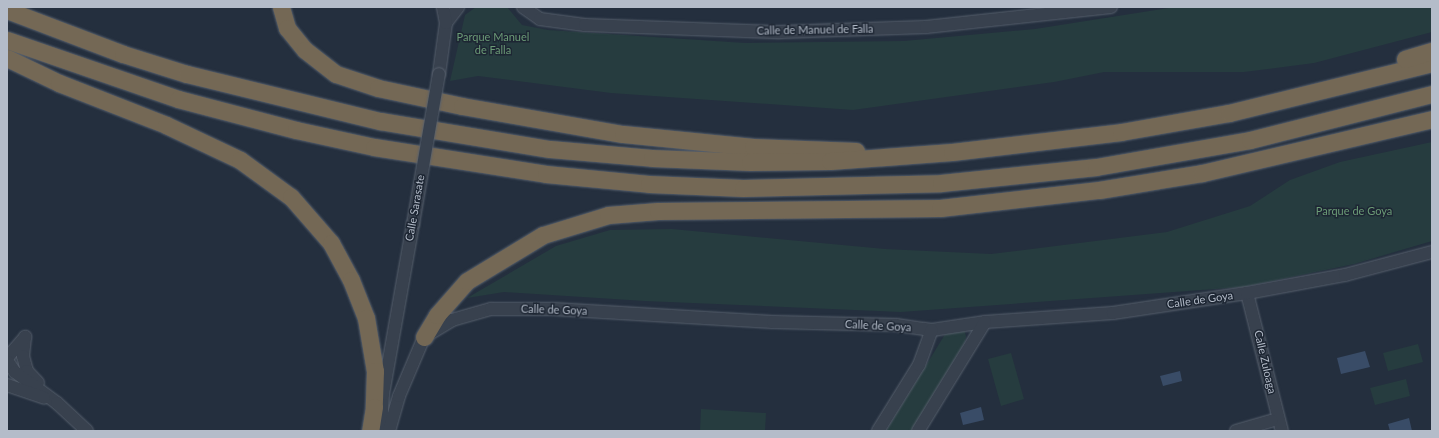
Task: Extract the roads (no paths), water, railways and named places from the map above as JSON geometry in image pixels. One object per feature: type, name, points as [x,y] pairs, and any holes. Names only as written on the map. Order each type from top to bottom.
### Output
[{"type":"highway","points":[[281,7],[287,28],[305,50],[336,74],[378,88],[462,106],[623,134],[753,147],[829,148],[898,156]]},
{"type":"highway","points":[[7,10],[123,54],[187,74],[307,106],[453,135],[550,149],[652,158],[750,162],[830,161],[1036,144],[1229,113],[1432,63]]},
{"type":"highway","points":[[7,40],[178,99],[296,130],[374,147],[538,173],[649,184],[743,188],[837,188],[941,184],[1096,167],[1250,140],[1432,94]]},
{"type":"highway","points":[[1229,113],[1432,51]]},
{"type":"highway","points":[[7,58],[60,82],[166,125],[240,160],[291,197],[331,244],[351,280],[366,318],[375,371],[374,407],[371,431]]},
{"type":"highway","points":[[424,337],[437,315],[467,281],[543,235],[608,215],[658,211],[940,208],[1099,190],[1254,162],[1432,119]]},
{"type":"highway","points":[[837,188],[892,199],[942,199],[1099,190]]},
{"type":"street","name":"Calle Sarasate","points":[[381,431],[383,394],[440,74],[446,23],[443,7]]},
{"type":"street","points":[[446,23],[458,7]]},
{"type":"street","name":"Calle de Manuel de Falla","points":[[522,7],[540,19],[585,25],[780,32],[926,27],[1111,7]]},
{"type":"street","name":"Calle de Goya","points":[[424,337],[452,320],[491,309],[553,309],[773,322],[896,325],[932,330],[985,322],[1113,313],[1247,293],[1345,275],[1432,252]]},
{"type":"street","name":"Calle Zuloaga","points":[[1247,293],[1282,431]]},
{"type":"street","points":[[918,431],[985,322]]},
{"type":"street","points":[[878,431],[919,365],[932,330]]},
{"type":"street","points":[[56,403],[28,371],[23,356],[26,337],[7,362],[15,372],[56,403],[87,431]]},
{"type":"street","points":[[389,431],[398,396],[424,337]]},
{"type":"street","points":[[7,385],[56,403]]},
{"type":"street","name":"Calle Sarasate","points":[[371,431],[383,394]]},
{"type":"street","points":[[1236,431],[1272,421]]},
{"type":"water","points":[[1365,351],[1370,367],[1341,374],[1337,358]]},
{"type":"water","points":[[1180,371],[1182,381],[1163,386],[1160,376]]},
{"type":"water","points":[[981,407],[984,420],[963,425],[960,413]]},
{"type":"water","points":[[1409,418],[1412,431],[1390,431],[1388,424]]},
{"type":"park label","name":"Parque Manuel de Falla","points":[[493,44]]},
{"type":"park label","name":"Parque de Goya","points":[[1354,211]]}]
